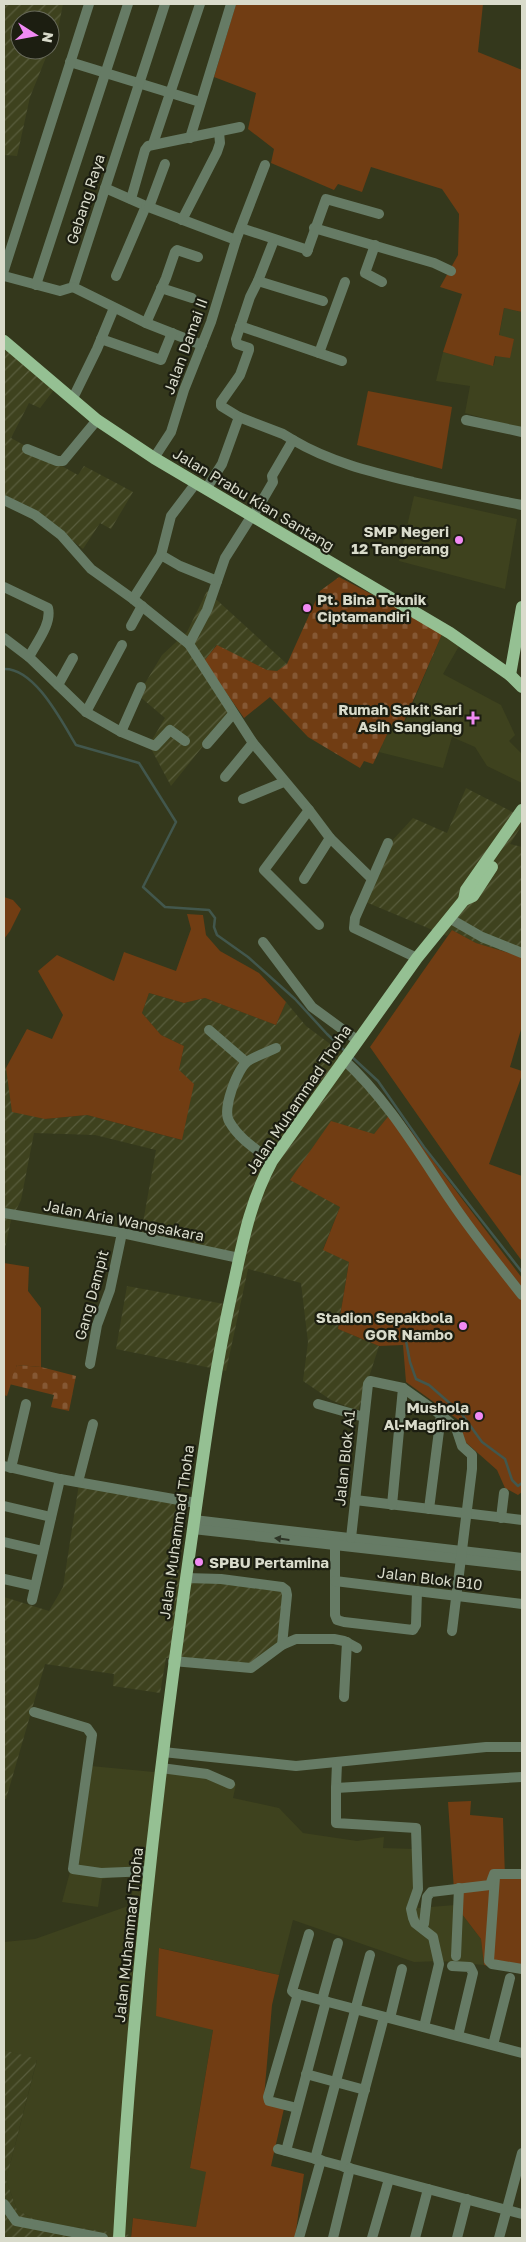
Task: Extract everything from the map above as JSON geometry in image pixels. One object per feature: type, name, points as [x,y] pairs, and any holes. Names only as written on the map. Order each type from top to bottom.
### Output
[{"type":"main road","name":"Jalan Prabu Kian Santang","points":[[4,341],[97,420],[154,458],[450,633],[510,675],[522,687]]},
{"type":"main road","points":[[510,675],[522,608]]},
{"type":"main road","name":"Jalan Muhammad Thoha","points":[[464,900],[466,890],[522,810]]},
{"type":"main road","name":"Jalan Muhammad Thoha","points":[[118,2238],[140,1956],[173,1661],[219,1352],[239,1258],[258,1188],[272,1161],[356,1041],[449,918],[464,900],[472,896],[522,824]]},
{"type":"street","points":[[4,270],[89,4]]},
{"type":"street","name":"Gebang Raya","points":[[36,285],[128,4]]},
{"type":"street","name":"Gebang Raya","points":[[73,288],[165,4]]},
{"type":"street","points":[[153,144],[200,4]]},
{"type":"street","points":[[190,138],[231,4]]},
{"type":"street","points":[[70,62],[200,102]]},
{"type":"street","points":[[131,199],[144,150],[153,144],[240,127]]},
{"type":"street","points":[[182,220],[217,152],[220,143],[219,132]]},
{"type":"street","points":[[116,276],[165,164]]},
{"type":"street","name":"Jalan Damai II","points":[[154,458],[171,432],[236,240],[266,165]]},
{"type":"street","points":[[104,188],[236,240]]},
{"type":"street","points":[[241,228],[308,251],[314,228],[326,199],[379,214]]},
{"type":"street","points":[[314,228],[434,262],[451,271]]},
{"type":"street","points":[[274,240],[250,297],[236,342],[250,350],[240,375],[221,402],[221,406],[239,416],[283,434],[322,456],[366,470],[474,496],[522,505]]},
{"type":"street","points":[[374,244],[365,273],[382,282]]},
{"type":"street","points":[[146,323],[177,250],[198,257]]},
{"type":"street","points":[[4,276],[60,291],[73,288],[146,323],[202,345]]},
{"type":"street","points":[[258,281],[323,302]]},
{"type":"street","points":[[319,352],[345,282]]},
{"type":"street","points":[[162,288],[192,298]]},
{"type":"street","points":[[72,398],[114,308]]},
{"type":"street","points":[[240,326],[342,361]]},
{"type":"street","points":[[101,339],[161,360],[172,333]]},
{"type":"street","points":[[133,599],[161,555],[171,516],[222,464],[239,416]]},
{"type":"street","points":[[27,449],[57,461],[63,461],[97,420]]},
{"type":"street","points":[[466,420],[522,432]]},
{"type":"street","points":[[189,644],[207,610],[225,558],[273,482],[272,476],[293,440]]},
{"type":"street","points":[[4,500],[35,515],[61,535],[91,569],[133,599],[189,644],[253,743],[330,838],[371,878]]},
{"type":"street","points":[[161,555],[180,566],[217,581]]},
{"type":"street","points":[[4,587],[48,608],[50,616],[29,657]]},
{"type":"street","points":[[131,626],[142,606]]},
{"type":"street","points":[[4,638],[29,657],[86,712],[121,732],[155,746],[170,730],[185,741]]},
{"type":"street","points":[[86,712],[122,645]]},
{"type":"street","points":[[58,685],[73,658]]},
{"type":"street","points":[[121,732],[141,688]]},
{"type":"street","points":[[208,744],[233,714]]},
{"type":"street","points":[[226,777],[253,743]]},
{"type":"street","points":[[243,799],[284,782]]},
{"type":"street","points":[[309,810],[264,870],[319,925]]},
{"type":"street","points":[[304,879],[330,838]]},
{"type":"street","points":[[388,843],[371,878],[355,918],[354,928],[417,958]]},
{"type":"street","points":[[449,918],[482,938],[522,953]]},
{"type":"street","points":[[263,942],[312,1007],[356,1041]]},
{"type":"street","points":[[209,1030],[246,1062]]},
{"type":"street","points":[[272,1161],[246,1142],[229,1121],[226,1109],[230,1092],[246,1062],[276,1048]]},
{"type":"street","points":[[345,1057],[383,1101],[452,1202],[522,1295]]},
{"type":"street","name":"Jalan Aria Wangsakara","points":[[4,1213],[122,1233],[239,1258]]},
{"type":"street","name":"Gang Dampit","points":[[90,1364],[97,1325],[110,1290],[122,1233]]},
{"type":"street","name":"Jalan Blok A1","points":[[350,1538],[367,1388],[370,1382],[403,1388]]},
{"type":"street","points":[[403,1388],[456,1428],[462,1446],[472,1455],[472,1469],[452,1630]]},
{"type":"street","points":[[392,1505],[403,1388]]},
{"type":"street","points":[[26,1404],[7,1467],[60,1479],[196,1503]]},
{"type":"street","points":[[318,1404],[364,1417]]},
{"type":"street","points":[[429,1509],[441,1415]]},
{"type":"street","points":[[78,1482],[93,1424]]},
{"type":"street","points":[[32,1600],[60,1479]]},
{"type":"street","points":[[501,1518],[504,1493]]},
{"type":"street","points":[[355,1500],[522,1520]]},
{"type":"street","points":[[4,1506],[51,1517]]},
{"type":"street","points":[[194,1524],[461,1555],[522,1558]]},
{"type":"street","points":[[335,1541],[350,1538],[522,1566]]},
{"type":"street","points":[[335,1541],[335,1615],[337,1620],[413,1630],[416,1625],[417,1591]]},
{"type":"street","points":[[4,1542],[43,1551]]},
{"type":"street","points":[[186,1578],[220,1579],[282,1587],[286,1590],[287,1596],[282,1645]]},
{"type":"street","points":[[4,1579],[35,1586]]},
{"type":"street","name":"Jalan Blok B10","points":[[335,1581],[522,1604]]},
{"type":"street","points":[[173,1661],[251,1668],[282,1645],[301,1638],[347,1642],[357,1648]]},
{"type":"street","points":[[344,1697],[347,1642]]},
{"type":"street","points":[[34,1712],[87,1728],[92,1734],[73,1869],[101,1873],[150,1871]]},
{"type":"street","points":[[163,1752],[296,1766],[486,1746],[522,1747]]},
{"type":"street","points":[[337,1763],[337,1823],[416,1828],[418,1889],[411,1909],[415,1923],[433,1938],[440,1964],[424,2027]]},
{"type":"street","points":[[162,1768],[208,1774],[230,1784]]},
{"type":"street","points":[[336,1788],[522,1777]]},
{"type":"street","points":[[496,1873],[522,1874]]},
{"type":"street","points":[[424,1924],[428,1894],[431,1892],[490,1885],[493,1875],[496,1873]]},
{"type":"street","points":[[496,1873],[489,1961],[492,1964],[522,1969]]},
{"type":"street","points":[[458,2036],[473,1973],[470,1967],[454,1961],[459,1888]]},
{"type":"street","points":[[309,1934],[292,1991],[522,2053]]},
{"type":"street","points":[[338,1943],[298,2108],[282,2150],[522,2214]]},
{"type":"street","points":[[299,2238],[335,2081],[370,1955]]},
{"type":"street","points":[[333,2238],[365,2090],[402,1969]]},
{"type":"street","points":[[493,2045],[510,1978]]},
{"type":"street","points":[[298,1994],[268,2097],[269,2101],[298,2108]]},
{"type":"street","points":[[306,2074],[365,2090]]},
{"type":"street","points":[[499,2238],[522,2153]]},
{"type":"street","points":[[372,2238],[390,2178]]},
{"type":"street","points":[[416,2238],[428,2189]]},
{"type":"street","points":[[457,2238],[468,2199]]},
{"type":"street","points":[[4,2204],[16,2221],[103,2238]]},
{"type":"shaded area","points":[[4,4],[63,4],[60,19],[60,10],[10,10],[10,60],[45,60],[30,97],[17,156],[5,155],[4,162]]},
{"type":"shaded area","points":[[504,308],[522,312],[522,429],[465,413],[470,386],[436,381],[443,352],[494,365]]},
{"type":"shaded area","points":[[4,334],[60,382],[40,408],[29,403],[11,438],[78,475],[84,466],[133,492],[111,529],[100,523],[83,549],[37,512],[4,495]]},
{"type":"shaded area","name":"SMP Negeri 12 Tangerang","points":[[414,496],[517,519],[505,589],[399,561]]},
{"type":"shaded area","points":[[207,591],[287,664],[277,671],[267,670],[216,645],[205,661],[235,706],[171,786],[149,745],[165,718],[138,695],[162,655],[187,632]]},
{"type":"shaded area","points":[[443,632],[462,641],[443,674],[501,705],[515,735],[509,741],[522,754],[522,783],[487,766],[475,747],[452,737],[443,768],[379,752],[393,721],[403,726]]},
{"type":"shaded area","points":[[466,788],[522,817],[522,825],[510,844],[522,847],[522,957],[476,943],[452,930],[447,936],[361,900],[389,844],[413,818],[447,833]]},
{"type":"shaded area","points":[[149,993],[184,1003],[205,998],[276,1025],[286,1002],[306,1026],[349,1058],[394,1109],[374,1134],[323,1249],[349,1261],[338,1329],[379,1346],[358,1411],[331,1400],[303,1381],[308,1342],[301,1283],[248,1269],[226,1371],[116,1349],[127,1286],[224,1304],[234,1260],[140,1239],[156,1150],[95,1135],[34,1133],[21,1200],[11,1220],[4,1253],[4,1059],[6,1068],[45,1119],[87,1115],[181,1140],[179,1070],[184,1046],[161,1035],[142,1013]]},
{"type":"shaded area","points":[[79,1484],[188,1506],[178,1573],[288,1586],[283,1643],[250,1663],[166,1658],[160,1693],[113,1686],[114,1674],[45,1664],[6,1799],[4,1799],[4,1597],[49,1611],[63,1587]]},
{"type":"shaded area","points":[[156,1765],[210,1772],[236,1784],[233,1798],[279,1808],[303,1833],[357,1841],[384,1837],[383,1848],[415,1849],[415,1891],[418,1908],[455,1905],[481,1939],[484,1965],[440,1961],[414,1962],[293,1920],[279,1975],[160,1948],[213,2030],[190,2167],[207,2172],[196,2227],[133,2218],[131,2235],[40,2222],[17,2210],[6,2180],[37,2060],[4,2050],[4,1942],[35,1939],[131,1905],[134,1873],[102,1879],[98,1907],[62,1902],[74,1857],[91,1766],[154,1772]]},
{"type":"shaded area","points":[[4,2050],[37,2059],[6,2180],[17,2210],[40,2222],[131,2235],[131,2238],[4,2238]]},
{"type":"green space","points":[[236,4],[483,4],[478,52],[522,70],[522,312],[504,308],[499,335],[514,339],[510,358],[495,356],[493,366],[443,352],[462,294],[440,287],[458,255],[459,214],[442,189],[371,167],[362,192],[338,184],[334,190],[271,163],[274,149],[248,129],[256,93],[214,77]]},
{"type":"green space","points":[[368,391],[452,407],[442,469],[357,445]]},
{"type":"green space","points":[[339,577],[443,632],[402,726],[393,722],[373,764],[364,761],[360,768],[308,737],[270,697],[244,718],[204,661],[217,645],[267,670],[277,671],[287,664],[320,591]]},
{"type":"green space","points":[[4,897],[13,900],[21,909],[4,939]]},
{"type":"green space","points":[[187,914],[203,915],[206,935],[220,951],[259,973],[286,1002],[276,1025],[205,998],[184,1003],[149,993],[142,1013],[161,1035],[184,1046],[179,1070],[194,1084],[182,1140],[87,1115],[45,1119],[12,1112],[6,1068],[27,1029],[52,1039],[63,1015],[38,971],[57,955],[114,981],[124,952],[176,971],[191,929]]},
{"type":"green space","points":[[452,930],[476,943],[522,957],[522,1026],[510,1067],[522,1071],[522,1075],[489,1164],[522,1176],[522,1261],[370,1047]]},
{"type":"green space","points":[[394,1109],[522,1278],[522,1492],[518,1495],[505,1488],[497,1470],[462,1439],[460,1421],[406,1382],[403,1345],[379,1346],[338,1329],[349,1262],[323,1250],[340,1207],[290,1180],[331,1121],[374,1134]]},
{"type":"green space","points":[[4,1263],[29,1267],[28,1291],[41,1308],[41,1367],[17,1365],[7,1396],[4,1395]]},
{"type":"green space","points":[[17,1365],[41,1367],[76,1376],[69,1411],[51,1407],[54,1395],[9,1384]]},
{"type":"green space","points":[[471,1801],[470,1815],[503,1818],[505,1877],[522,1879],[522,1974],[484,1965],[481,1939],[455,1905],[448,1802]]},
{"type":"green space","points":[[159,1948],[279,1975],[272,2005],[264,2098],[285,2104],[271,2166],[304,2174],[295,2238],[131,2238],[133,2218],[196,2227],[206,2172],[190,2168],[213,2030],[156,2016]]},
{"type":"waterway","points":[[4,669],[15,671],[26,677],[37,687],[55,711],[76,745],[139,763],[176,822],[143,887],[165,907],[209,910],[215,918],[214,927],[217,935],[248,957],[295,999],[346,1052]]},
{"type":"waterway","points":[[352,1057],[378,1081],[424,1147],[522,1272]]},
{"type":"waterway","points":[[406,1341],[416,1379],[429,1385],[461,1413],[482,1442],[505,1459],[512,1480],[518,1486],[522,1483]]},
{"type":"place","name":"SMP Negeri 12 Tangerang","points":[[459,540]]},
{"type":"place","name":"Pt. Bina Teknik Ciptamandiri","points":[[307,608]]},
{"type":"place","name":"Rumah Sakit Sari Asih Sangiang","points":[[473,718]]},
{"type":"place","name":"Stadion Sepakbola GOR Nambo","points":[[463,1326]]},
{"type":"place","name":"Mushola Al-Magfiroh","points":[[479,1416]]},
{"type":"place","name":"SPBU Pertamina","points":[[199,1562]]}]
